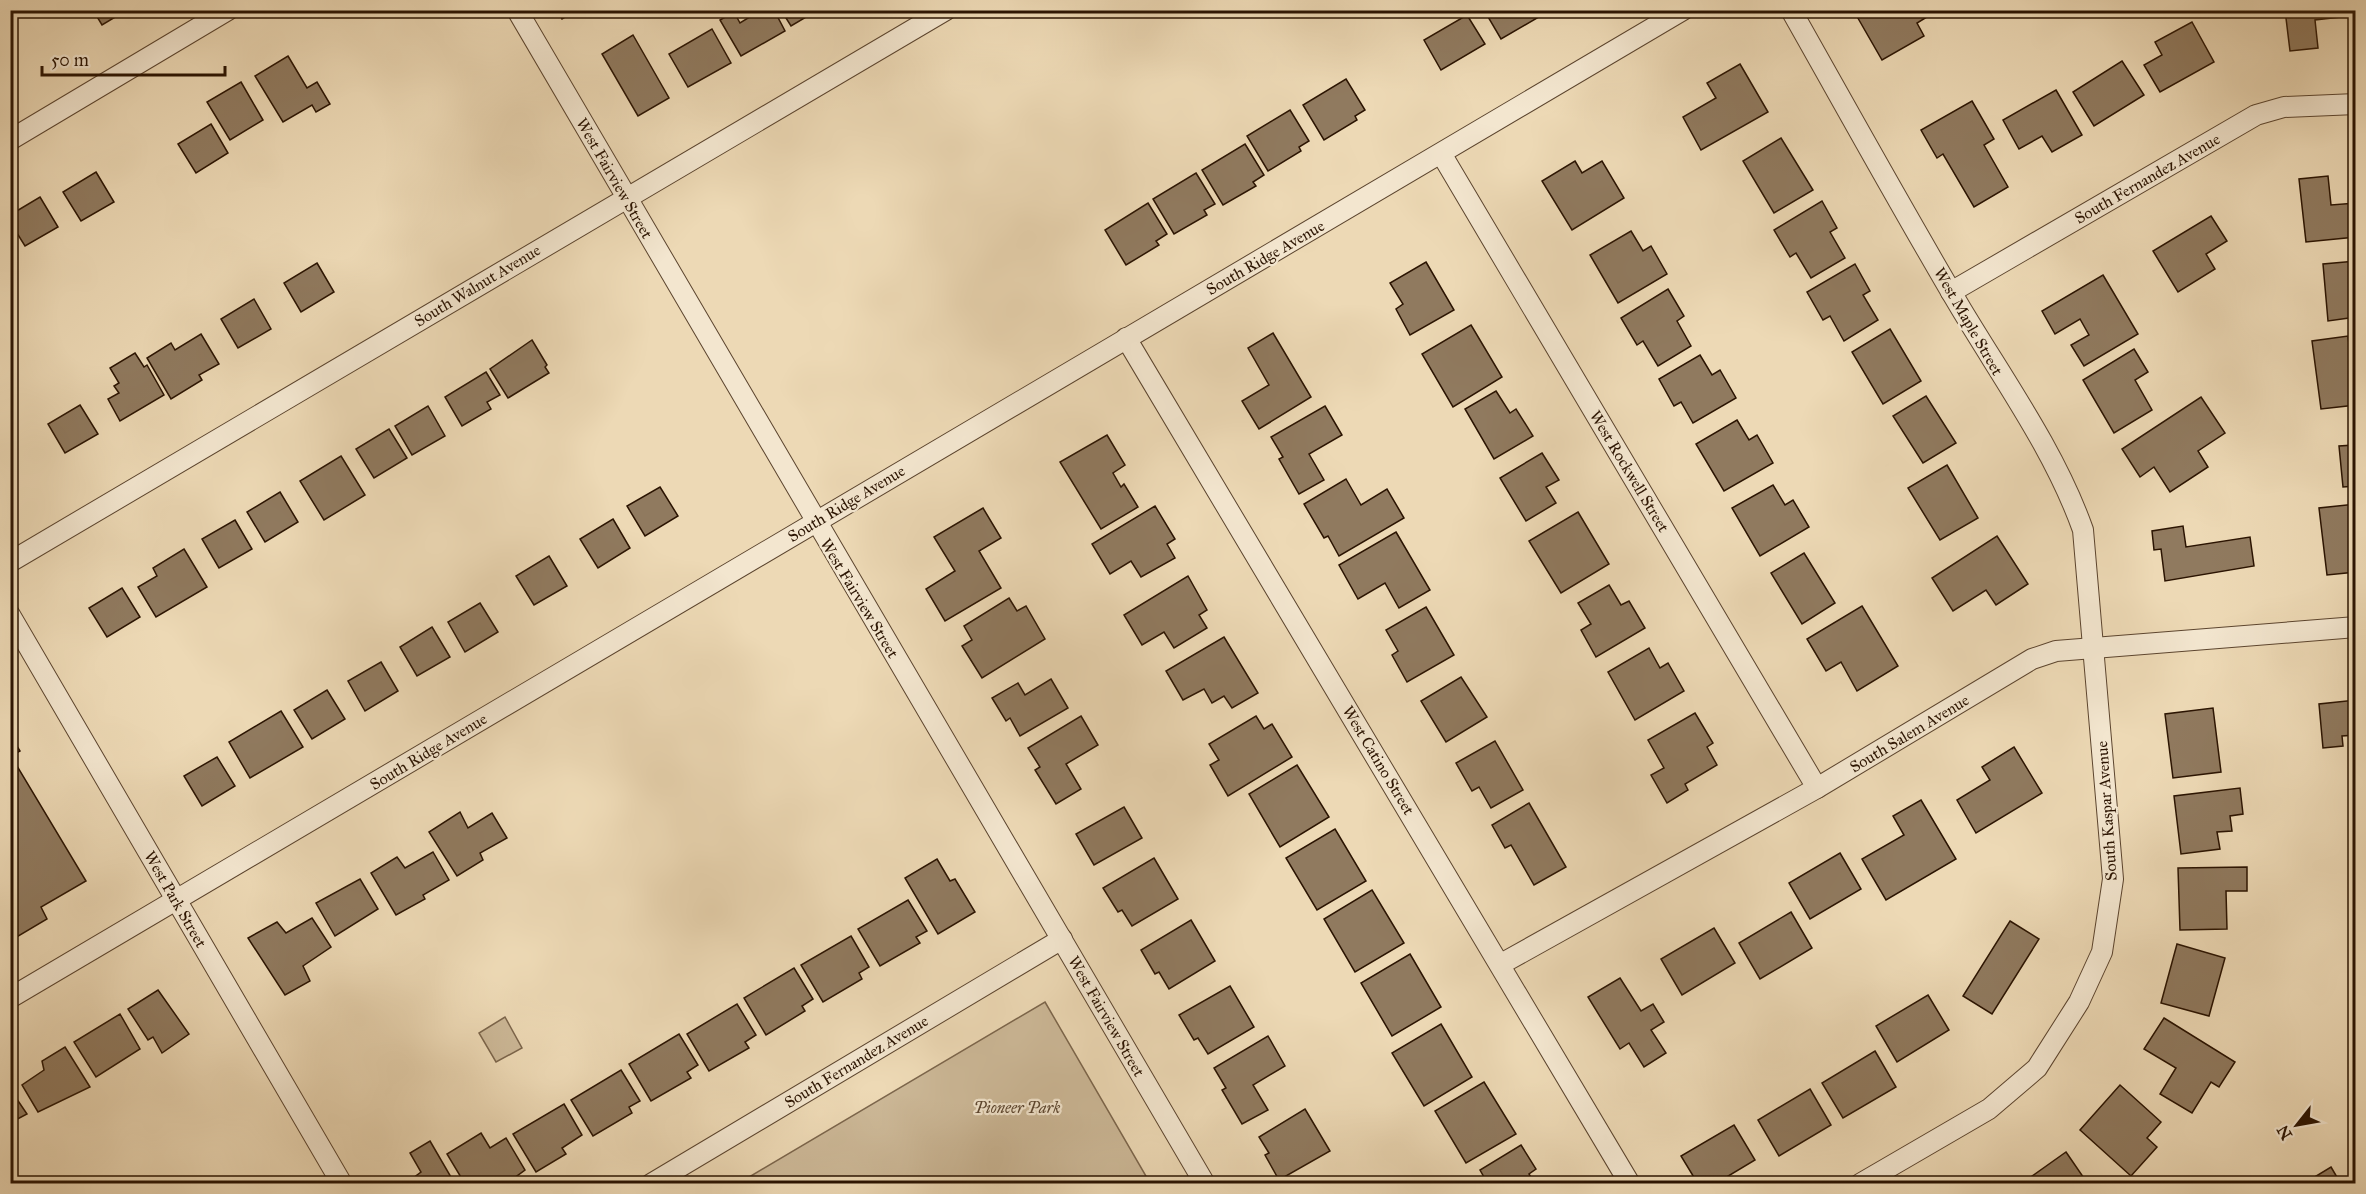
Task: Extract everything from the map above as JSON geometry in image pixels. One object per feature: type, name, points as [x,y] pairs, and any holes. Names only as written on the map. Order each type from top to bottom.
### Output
[{"type":"street","points":[[10,140],[228,10]]},
{"type":"street","name":"West Fairview Street","points":[[517,10],[814,522],[1205,1184]]},
{"type":"street","name":"South Walnut Avenue","points":[[10,562],[946,10]]},
{"type":"street","name":"South Ridge Avenue","points":[[10,998],[1126,338],[1442,155],[1683,10]]},
{"type":"street","name":"West Maple Street","points":[[1791,10],[1951,292],[2052,460],[2075,507],[2083,530],[2095,649]]},
{"type":"street","name":"South Fernandez Avenue","points":[[1951,292],[2256,115],[2284,107],[2355,104]]},
{"type":"street","name":"West Rockwell Street","points":[[1442,155],[1817,788]]},
{"type":"street","name":"West Catino Street","points":[[1126,338],[1630,1184]]},
{"type":"street","name":"West Park Street","points":[[10,615],[342,1184]]},
{"type":"street","name":"South Salem Avenue","points":[[1501,964],[1817,788],[2032,659],[2056,651],[2355,627]]},
{"type":"street","name":"South Kaspar Avenue","points":[[1860,1184],[1989,1109],[2037,1068],[2079,1002],[2102,952],[2113,879],[2095,649]]},
{"type":"street","name":"South Fernandez Avenue","points":[[651,1184],[1062,939]]},
{"type":"green space","name":"Pioneer Park","points":[[1045,1002],[1150,1183],[739,1183]]},
{"type":"green space","points":[[505,1017],[522,1048],[496,1062],[479,1033]]},
{"type":"building","points":[[93,10],[127,10],[102,25]]},
{"type":"building","points":[[557,10],[577,10],[562,19]]},
{"type":"building","points":[[761,10],[774,10],[785,31],[741,56],[720,20],[734,12],[740,23]]},
{"type":"building","points":[[781,10],[818,10],[791,26]]},
{"type":"building","points":[[1484,10],[1542,10],[1544,14],[1501,39]]},
{"type":"building","points":[[1859,10],[1923,10],[1927,17],[1917,23],[1924,36],[1882,60],[1855,13]]},
{"type":"building","points":[[2285,10],[2349,10],[2349,16],[2315,20],[2318,48],[2290,51]]},
{"type":"building","points":[[1467,15],[1485,44],[1441,70],[1424,40]]},
{"type":"building","points":[[2192,22],[2214,62],[2160,92],[2144,65],[2162,55],[2155,42]]},
{"type":"building","points":[[712,29],[731,63],[688,87],[669,54]]},
{"type":"building","points":[[633,35],[669,98],[638,116],[602,54]]},
{"type":"building","points":[[288,56],[307,88],[317,82],[330,104],[316,112],[312,105],[283,122],[255,76]]},
{"type":"building","points":[[2122,61],[2144,95],[2094,126],[2073,92]]},
{"type":"building","points":[[1740,64],[1768,112],[1701,150],[1683,117],[1716,98],[1707,83]]},
{"type":"building","points":[[1346,79],[1365,110],[1355,116],[1357,120],[1324,140],[1303,105]]},
{"type":"building","points":[[241,82],[263,120],[230,140],[207,102]]},
{"type":"building","points":[[2056,90],[2082,135],[2052,152],[2042,136],[2019,149],[2003,120]]},
{"type":"building","points":[[1972,101],[1994,139],[1984,145],[2008,187],[1974,207],[1943,154],[1937,158],[1921,130]]},
{"type":"building","points":[[1290,110],[1309,141],[1299,147],[1301,151],[1268,171],[1247,136]]},
{"type":"building","points":[[211,124],[228,153],[196,173],[178,144]]},
{"type":"building","points":[[1781,138],[1813,190],[1774,213],[1743,161]]},
{"type":"building","points":[[1245,144],[1264,175],[1253,182],[1256,186],[1223,205],[1202,170]]},
{"type":"building","points":[[1575,161],[1582,173],[1602,161],[1624,198],[1572,230],[1542,181]]},
{"type":"building","points":[[96,172],[114,202],[81,221],[63,192]]},
{"type":"building","points":[[1196,173],[1215,204],[1204,210],[1207,215],[1174,234],[1153,199]]},
{"type":"building","points":[[2328,176],[2331,205],[2356,203],[2356,237],[2306,242],[2299,179]]},
{"type":"building","points":[[40,197],[58,227],[25,246],[10,222],[10,215]]},
{"type":"building","points":[[1822,201],[1837,228],[1830,232],[1845,258],[1811,278],[1796,253],[1790,257],[1774,230]]},
{"type":"building","points":[[1148,203],[1167,234],[1156,241],[1159,245],[1126,265],[1105,230]]},
{"type":"building","points":[[2211,216],[2227,241],[2206,254],[2215,269],[2178,292],[2153,251]]},
{"type":"building","points":[[1631,231],[1643,251],[1651,246],[1667,274],[1618,303],[1590,255]]},
{"type":"building","points":[[2356,261],[2356,317],[2328,321],[2323,264]]},
{"type":"building","points":[[1426,262],[1454,310],[1410,335],[1396,309],[1403,304],[1390,283]]},
{"type":"building","points":[[317,263],[334,292],[301,312],[284,283]]},
{"type":"building","points":[[1855,264],[1870,291],[1863,295],[1878,320],[1844,341],[1830,316],[1823,320],[1807,292]]},
{"type":"building","points":[[2103,275],[2138,334],[2084,366],[2071,345],[2089,335],[2080,319],[2055,334],[2042,311]]},
{"type":"building","points":[[1668,289],[1684,316],[1677,321],[1691,346],[1658,366],[1643,341],[1637,345],[1621,318]]},
{"type":"building","points":[[254,299],[271,329],[238,348],[221,319]]},
{"type":"building","points":[[1471,325],[1502,377],[1453,407],[1422,354]]},
{"type":"building","points":[[1890,329],[1921,381],[1883,404],[1852,352]]},
{"type":"building","points":[[1273,333],[1311,397],[1259,429],[1242,401],[1269,385],[1248,348]]},
{"type":"building","points":[[201,334],[219,364],[199,375],[202,380],[171,399],[147,358],[171,343],[175,350]]},
{"type":"building","points":[[2348,336],[2353,378],[2356,378],[2356,405],[2321,409],[2312,341]]},
{"type":"building","points":[[532,340],[547,365],[545,367],[549,373],[508,398],[490,369]]},
{"type":"building","points":[[2134,349],[2148,372],[2135,380],[2152,410],[2114,433],[2083,380]]},
{"type":"building","points":[[135,353],[144,367],[147,365],[164,395],[120,421],[108,399],[119,393],[114,386],[119,383],[110,368]]},
{"type":"building","points":[[1700,355],[1712,375],[1720,370],[1736,398],[1693,423],[1681,402],[1674,406],[1659,379]]},
{"type":"building","points":[[486,372],[500,395],[487,402],[491,409],[462,426],[445,397]]},
{"type":"building","points":[[1496,391],[1510,413],[1516,409],[1533,436],[1494,459],[1465,409]]},
{"type":"building","points":[[1926,396],[1956,443],[1923,463],[1893,416]]},
{"type":"building","points":[[2201,397],[2225,433],[2198,451],[2208,467],[2170,492],[2154,467],[2140,477],[2122,449]]},
{"type":"building","points":[[80,405],[98,434],[65,453],[48,424]]},
{"type":"building","points":[[428,406],[445,436],[412,455],[395,426]]},
{"type":"building","points":[[1325,406],[1342,435],[1309,454],[1324,480],[1299,494],[1279,459],[1283,457],[1271,437]]},
{"type":"building","points":[[1737,420],[1749,440],[1757,435],[1773,463],[1724,491],[1696,444]]},
{"type":"building","points":[[2351,422],[2356,422],[2356,486],[2343,487],[2339,446],[2354,445]]},
{"type":"building","points":[[389,429],[407,458],[374,478],[356,449]]},
{"type":"building","points":[[1107,435],[1125,465],[1113,473],[1121,487],[1124,484],[1138,507],[1101,529],[1060,462]]},
{"type":"building","points":[[1542,453],[1559,480],[1546,487],[1556,503],[1526,521],[1500,478]]},
{"type":"building","points":[[341,456],[365,495],[324,520],[300,481]]},
{"type":"building","points":[[1947,465],[1978,518],[1940,540],[1908,488]]},
{"type":"building","points":[[1346,479],[1361,505],[1387,489],[1404,518],[1339,556],[1328,536],[1324,538],[1304,504]]},
{"type":"building","points":[[1773,485],[1785,505],[1793,500],[1809,527],[1760,556],[1732,508]]},
{"type":"building","points":[[660,487],[678,516],[645,536],[627,506]]},
{"type":"building","points":[[280,492],[298,522],[265,542],[247,512]]},
{"type":"building","points":[[2356,504],[2356,572],[2327,575],[2319,508]]},
{"type":"building","points":[[1155,506],[1175,539],[1167,544],[1175,558],[1141,577],[1131,561],[1110,574],[1092,544]]},
{"type":"building","points":[[983,508],[1001,538],[979,551],[1001,588],[945,621],[926,589],[955,571],[934,537]]},
{"type":"building","points":[[1578,512],[1609,564],[1561,593],[1529,541]]},
{"type":"building","points":[[613,519],[630,548],[598,568],[580,539]]},
{"type":"building","points":[[235,520],[252,549],[219,568],[202,539]]},
{"type":"building","points":[[2183,526],[2186,547],[2250,537],[2254,566],[2165,581],[2161,549],[2154,550],[2152,531]]},
{"type":"building","points":[[1396,532],[1430,590],[1399,608],[1385,583],[1358,599],[1339,565]]},
{"type":"building","points":[[1997,536],[2028,584],[1996,605],[1986,590],[1953,611],[1932,578]]},
{"type":"building","points":[[184,549],[207,587],[156,617],[138,587],[157,576],[153,568]]},
{"type":"building","points":[[1804,553],[1835,603],[1802,624],[1771,573]]},
{"type":"building","points":[[549,556],[567,586],[534,605],[516,576]]},
{"type":"building","points":[[1188,576],[1207,610],[1199,615],[1207,628],[1174,648],[1164,632],[1142,645],[1124,615]]},
{"type":"building","points":[[1609,585],[1621,605],[1629,601],[1645,628],[1596,657],[1581,630],[1591,624],[1578,603]]},
{"type":"building","points":[[122,588],[140,617],[107,637],[89,608]]},
{"type":"building","points":[[1009,598],[1017,611],[1026,606],[1045,639],[982,678],[962,646],[972,640],[964,626]]},
{"type":"building","points":[[480,603],[498,632],[465,652],[448,622]]},
{"type":"building","points":[[1862,606],[1898,666],[1857,691],[1841,662],[1826,671],[1807,639]]},
{"type":"building","points":[[1426,607],[1454,655],[1407,682],[1392,655],[1398,651],[1386,630]]},
{"type":"building","points":[[432,627],[450,657],[417,676],[400,647]]},
{"type":"building","points":[[1224,637],[1258,693],[1232,708],[1224,696],[1212,703],[1204,689],[1183,700],[1166,671]]},
{"type":"building","points":[[1649,648],[1660,668],[1668,663],[1684,691],[1635,720],[1608,672]]},
{"type":"building","points":[[381,662],[398,691],[365,711],[348,681]]},
{"type":"building","points":[[1461,677],[1487,717],[1446,742],[1421,701]]},
{"type":"building","points":[[1051,679],[1068,708],[1020,736],[1010,718],[1006,721],[992,698],[1018,683],[1025,695]]},
{"type":"building","points":[[327,690],[345,719],[312,739],[294,710]]},
{"type":"building","points":[[2356,700],[2356,735],[2342,736],[2343,746],[2323,748],[2319,704]]},
{"type":"building","points":[[2213,708],[2221,772],[2173,778],[2165,714]]},
{"type":"building","points":[[281,711],[303,747],[250,778],[229,742]]},
{"type":"building","points":[[1695,713],[1713,743],[1707,747],[1717,765],[1685,784],[1688,790],[1667,803],[1651,775],[1664,768],[1648,740]]},
{"type":"building","points":[[1081,716],[1098,745],[1066,764],[1081,789],[1056,804],[1035,770],[1040,767],[1028,748]]},
{"type":"building","points":[[1256,716],[1264,729],[1272,724],[1292,757],[1228,796],[1210,765],[1219,760],[1209,744]]},
{"type":"building","points":[[10,735],[20,751],[11,756],[86,881],[41,907],[47,919],[10,941]]},
{"type":"building","points":[[1495,741],[1523,790],[1491,808],[1479,787],[1472,791],[1456,763]]},
{"type":"building","points":[[2014,747],[2042,793],[1976,833],[1957,800],[1990,780],[1982,767]]},
{"type":"building","points":[[217,757],[235,786],[202,806],[184,776]]},
{"type":"building","points":[[1297,765],[1329,817],[1280,847],[1249,794]]},
{"type":"building","points":[[2240,788],[2243,814],[2230,816],[2232,831],[2217,832],[2220,849],[2181,854],[2174,796]]},
{"type":"building","points":[[2356,788],[2356,824],[2349,789]]},
{"type":"building","points":[[1921,800],[1956,859],[1886,900],[1862,859],[1904,835],[1893,816]]},
{"type":"building","points":[[1529,803],[1566,867],[1534,885],[1511,845],[1505,848],[1492,825]]},
{"type":"building","points":[[1124,807],[1142,838],[1094,865],[1076,834]]},
{"type":"building","points":[[460,812],[468,828],[492,813],[507,838],[480,853],[483,860],[457,876],[429,832]]},
{"type":"building","points":[[1335,829],[1366,881],[1317,910],[1286,858]]},
{"type":"building","points":[[433,852],[449,880],[423,895],[425,899],[396,915],[371,873],[397,857],[405,868]]},
{"type":"building","points":[[1840,853],[1861,889],[1810,919],[1789,883]]},
{"type":"building","points":[[1154,858],[1178,899],[1132,926],[1122,910],[1118,912],[1103,888]]},
{"type":"building","points":[[937,859],[950,881],[955,879],[975,912],[938,934],[905,878]]},
{"type":"building","points":[[2247,867],[2247,891],[2226,891],[2227,929],[2180,930],[2178,868]]},
{"type":"building","points":[[360,879],[378,909],[335,936],[316,903]]},
{"type":"building","points":[[1372,890],[1404,943],[1355,972],[1324,919]]},
{"type":"building","points":[[908,900],[927,931],[916,937],[920,943],[880,966],[858,929]]},
{"type":"building","points":[[1791,912],[1812,948],[1760,979],[1739,943]]},
{"type":"building","points":[[312,918],[331,947],[303,966],[310,981],[285,995],[248,938],[277,922],[286,933]]},
{"type":"building","points":[[1191,920],[1215,961],[1169,989],[1159,972],[1155,974],[1141,950]]},
{"type":"building","points":[[2010,921],[2039,939],[1992,1014],[1963,996]]},
{"type":"building","points":[[1714,928],[1735,963],[1682,995],[1661,959]]},
{"type":"building","points":[[851,936],[869,967],[859,973],[862,979],[823,1002],[801,965]]},
{"type":"building","points":[[2177,944],[2225,958],[2209,1016],[2161,1003]]},
{"type":"building","points":[[1410,954],[1441,1007],[1392,1036],[1361,983]]},
{"type":"building","points":[[794,968],[813,999],[802,1006],[805,1011],[766,1035],[744,998]]},
{"type":"building","points":[[1620,978],[1641,1011],[1653,1004],[1664,1022],[1651,1030],[1666,1053],[1644,1067],[1629,1043],[1620,1049],[1588,997]]},
{"type":"building","points":[[1230,986],[1254,1027],[1208,1054],[1198,1038],[1194,1040],[1179,1015]]},
{"type":"building","points":[[158,990],[189,1034],[162,1053],[153,1037],[148,1040],[128,1009]]},
{"type":"building","points":[[1928,995],[1949,1030],[1897,1062],[1876,1026]]},
{"type":"building","points":[[737,1004],[756,1035],[745,1042],[749,1048],[709,1071],[687,1034]]},
{"type":"building","points":[[120,1014],[140,1049],[96,1077],[74,1042]]},
{"type":"building","points":[[2164,1018],[2235,1062],[2219,1087],[2211,1082],[2192,1113],[2160,1094],[2176,1068],[2144,1049]]},
{"type":"building","points":[[1441,1024],[1472,1077],[1424,1106],[1392,1053]]},
{"type":"building","points":[[679,1034],[698,1065],[687,1072],[691,1078],[651,1101],[629,1064]]},
{"type":"building","points":[[1268,1036],[1285,1066],[1253,1085],[1268,1110],[1242,1124],[1222,1090],[1226,1088],[1214,1068]]},
{"type":"building","points":[[65,1047],[90,1087],[38,1112],[22,1085],[44,1070],[42,1061]]},
{"type":"building","points":[[1875,1051],[1896,1087],[1843,1118],[1822,1083]]},
{"type":"building","points":[[621,1070],[640,1101],[629,1107],[632,1113],[593,1136],[571,1100]]},
{"type":"building","points":[[1484,1082],[1516,1134],[1466,1163],[1435,1111]]},
{"type":"building","points":[[2120,1085],[2161,1122],[2147,1138],[2157,1147],[2131,1176],[2080,1130]]},
{"type":"building","points":[[10,1089],[27,1114],[10,1123]]},
{"type":"building","points":[[1810,1089],[1831,1125],[1779,1156],[1758,1120]]},
{"type":"building","points":[[564,1104],[582,1135],[562,1148],[566,1154],[536,1172],[513,1134]]},
{"type":"building","points":[[1305,1109],[1330,1151],[1279,1180],[1265,1155],[1269,1153],[1259,1137]]},
{"type":"building","points":[[1734,1125],[1755,1160],[1715,1184],[1698,1184],[1681,1156]]},
{"type":"building","points":[[481,1133],[490,1148],[506,1138],[525,1170],[506,1184],[465,1184],[447,1154]]},
{"type":"building","points":[[430,1141],[455,1184],[405,1184],[421,1172],[410,1153]]},
{"type":"building","points":[[1521,1145],[1536,1169],[1529,1174],[1535,1184],[1488,1184],[1480,1170]]},
{"type":"building","points":[[2066,1152],[2088,1184],[2021,1184]]},
{"type":"building","points":[[2331,1167],[2341,1184],[2303,1184]]}]
